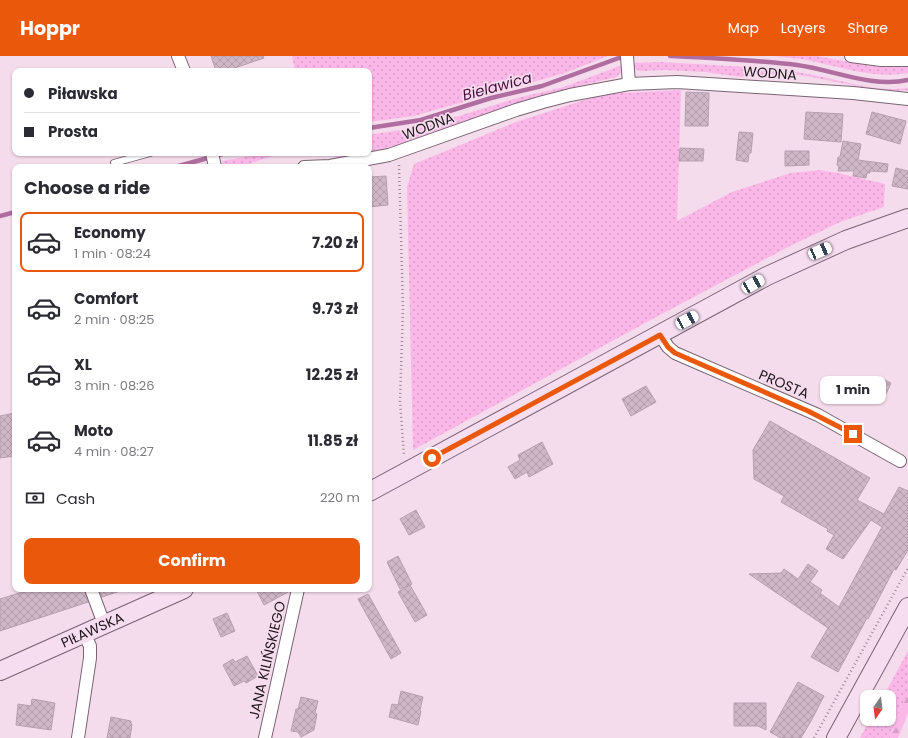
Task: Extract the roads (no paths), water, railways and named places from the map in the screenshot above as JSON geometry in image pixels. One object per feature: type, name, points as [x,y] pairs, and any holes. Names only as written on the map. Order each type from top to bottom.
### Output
[{"type":"street","points":[[178,56],[183,68]]},
{"type":"street","points":[[851,56],[881,60],[908,60]]},
{"type":"street","points":[[627,60],[629,84]]},
{"type":"street","name":"WODNA","points":[[346,164],[398,153],[536,104],[570,95],[629,84],[684,82],[853,93],[908,99]]},
{"type":"street","points":[[372,490],[767,276],[865,232],[908,218]]},
{"type":"street","name":"PROSTA","points":[[660,335],[668,347],[675,353],[823,418],[900,461]]},
{"type":"street","points":[[92,592],[104,624]]},
{"type":"street","name":"PIŁAWSKA","points":[[0,671],[177,592]]},
{"type":"street","name":"JANA KILIŃSKIEGO","points":[[265,738],[297,592]]},
{"type":"street","points":[[836,738],[908,607]]},
{"type":"street","points":[[78,738],[90,658],[90,646],[84,633]]},
{"type":"lane","points":[[114,163],[139,156]]},
{"type":"waterway","name":"Bielawica","points":[[372,128],[421,120],[491,98],[542,86],[627,56]]},
{"type":"waterway","name":"Bielawica","points":[[670,56],[749,60],[797,65],[880,82],[908,80]]},
{"type":"waterway","name":"Bielawica","points":[[186,164],[215,156]]},
{"type":"waterway","name":"Bielawica","points":[[0,216],[12,213]]}]
